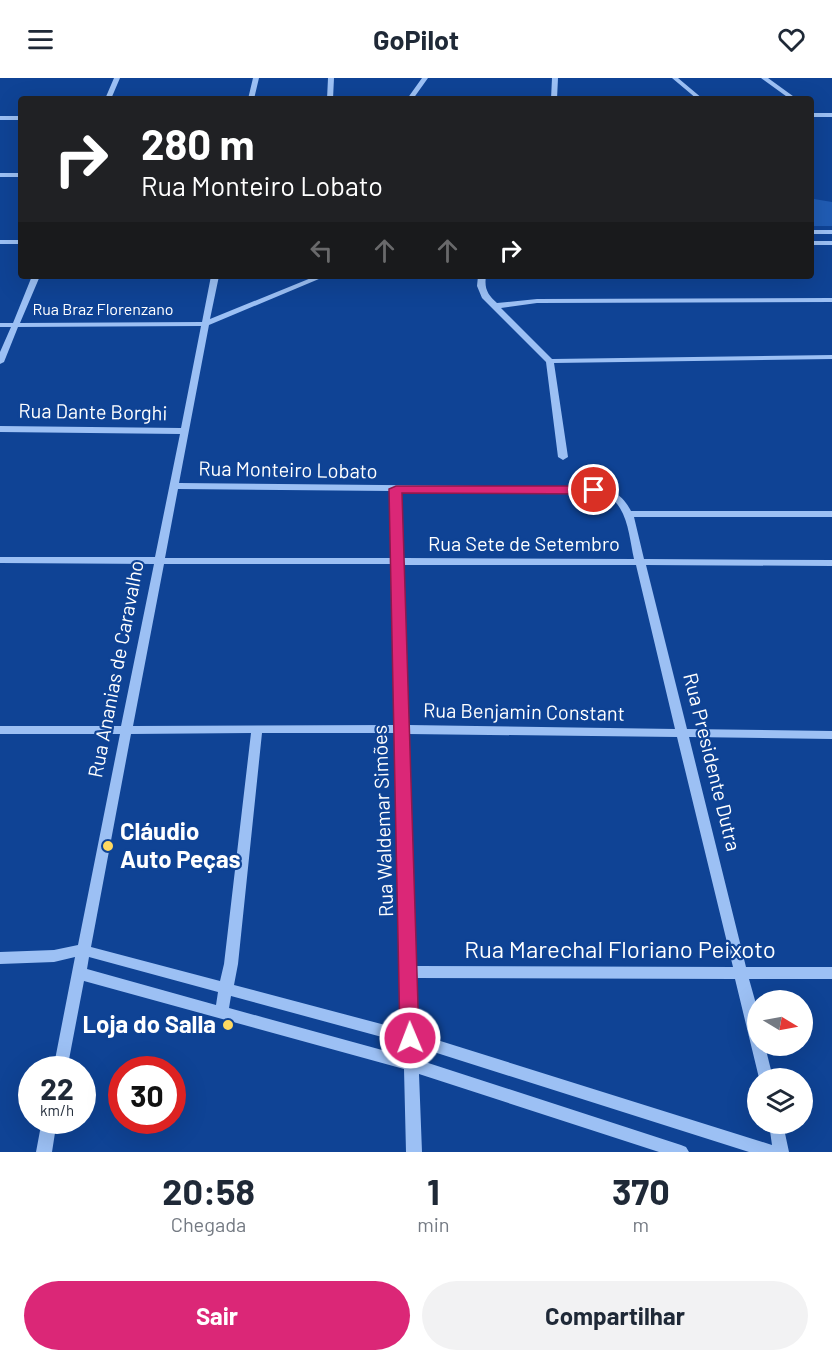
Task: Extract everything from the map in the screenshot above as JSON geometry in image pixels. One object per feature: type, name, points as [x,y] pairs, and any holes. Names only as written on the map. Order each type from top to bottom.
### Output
[{"type":"street","points":[[109,96],[117,78]]},
{"type":"street","points":[[252,96],[256,78]]},
{"type":"street","points":[[330,96],[331,78]]},
{"type":"street","points":[[412,96],[425,78]]},
{"type":"street","points":[[554,96],[555,78]]},
{"type":"street","points":[[675,78],[696,96]]},
{"type":"street","points":[[764,78],[790,96]]},
{"type":"street","points":[[814,114],[832,116]]},
{"type":"street","points":[[0,118],[18,118]]},
{"type":"street","points":[[0,175],[18,175]]},
{"type":"street","points":[[814,232],[832,232]]},
{"type":"street","points":[[0,242],[18,242]]},
{"type":"street","points":[[814,243],[832,243]]},
{"type":"street","points":[[0,362],[35,279]]},
{"type":"street","name":"Rua Ananias de Caravalho","points":[[63,1056],[214,279]]},
{"type":"street","points":[[206,324],[315,279]]},
{"type":"street","points":[[482,279],[482,291],[549,362],[563,457]]},
{"type":"street","points":[[495,306],[537,301],[832,300]]},
{"type":"street","name":"Rua Braz Florenzano","points":[[0,325],[206,324]]},
{"type":"street","points":[[549,362],[832,357]]},
{"type":"street","name":"Rua Dante Borghi","points":[[0,429],[185,431]]},
{"type":"street","name":"Rua Monteiro Lobato","points":[[174,486],[594,490],[616,495]]},
{"type":"street","name":"Rua Waldemar Simões","points":[[396,489],[414,1152]]},
{"type":"street","name":"Rua Presidente Dutra","points":[[616,495],[628,513],[747,998]]},
{"type":"street","points":[[628,513],[832,514]]},
{"type":"street","name":"Rua Sete de Setembro","points":[[0,560],[832,563]]},
{"type":"street","name":"Rua Benjamin Constant","points":[[0,730],[401,730],[832,735]]},
{"type":"street","points":[[221,1012],[258,730]]},
{"type":"street","points":[[0,958],[54,956],[82,950],[410,1038],[772,1152]]},
{"type":"street","name":"Rua Marechal Floriano Peixoto","points":[[408,972],[832,973]]},
{"type":"street","points":[[78,973],[410,1064],[681,1152]]},
{"type":"street","points":[[44,1152],[47,1134]]},
{"type":"street","points":[[778,1134],[781,1152]]},
{"type":"shaded area","points":[[814,199],[832,202],[832,226],[814,226]]},
{"type":"place","name":"Cláudio Auto Peças","points":[[108,846]]},
{"type":"place","name":"Loja do Salla","points":[[228,1025]]},
{"type":"route","points":[[410,1038],[396,489],[594,490]]}]
